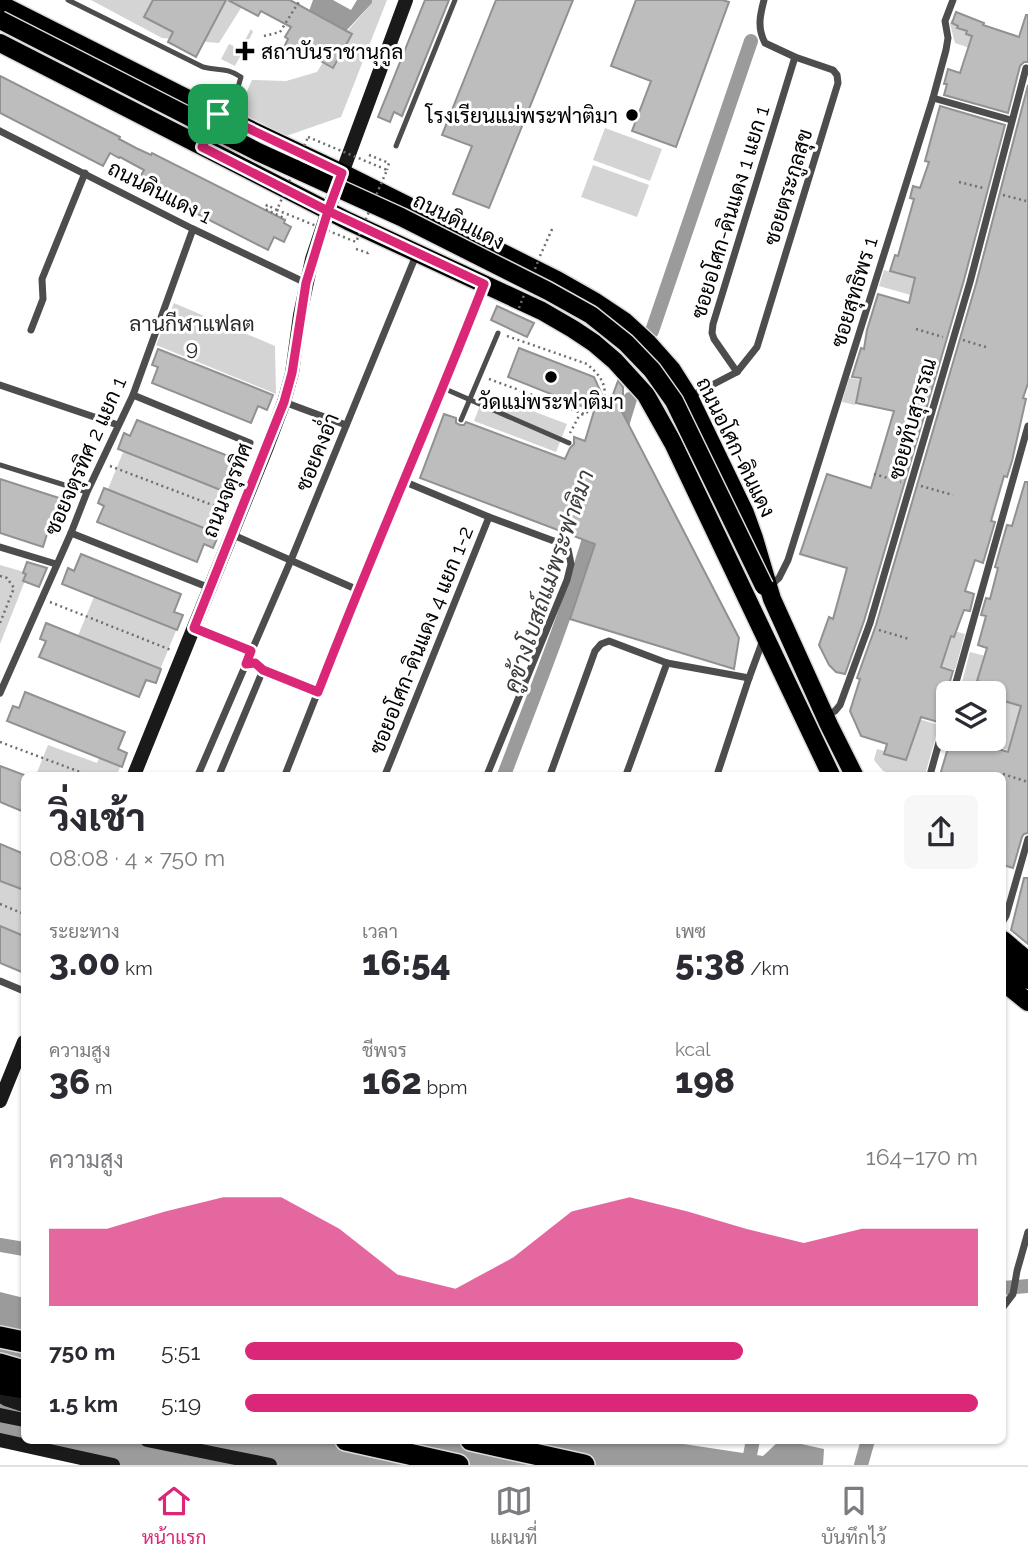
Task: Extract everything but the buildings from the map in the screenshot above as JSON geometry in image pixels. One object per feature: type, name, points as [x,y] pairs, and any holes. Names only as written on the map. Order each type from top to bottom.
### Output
[{"type":"highway","points":[[0,1364],[21,1370]]},
{"type":"highway","points":[[0,1384],[21,1388]]},
{"type":"highway","points":[[363,1444],[458,1465]]},
{"type":"highway","points":[[489,1444],[584,1465]]},
{"type":"main road","points":[[0,4],[221,116],[342,173]]},
{"type":"main road","name":"ถนนดินแดง","points":[[0,20],[258,152],[401,217],[548,291],[591,316],[644,361],[674,401],[768,591]]},
{"type":"main road","points":[[0,43],[328,211],[542,311],[594,343],[615,361],[646,394],[673,443],[830,772]]},
{"type":"main road","points":[[202,147],[221,116]]},
{"type":"main road","name":"ถนนอโศก-ดินแดง","points":[[342,173],[594,301],[624,321],[672,370],[689,397],[745,513],[768,591],[853,772]]},
{"type":"main road","name":"ถนนอโศก-ดินแดง","points":[[841,748],[858,772]]},
{"type":"main road","points":[[1006,943],[1028,961]]},
{"type":"main road","points":[[1006,962],[1028,980]]},
{"type":"main road","points":[[1006,987],[1028,1002]]},
{"type":"street","name":"ถนนจตุรทิศ","points":[[135,772],[284,402],[292,373],[306,283],[328,211],[406,0]]},
{"type":"street","name":"ซอยตระกูลสุข","points":[[689,397],[737,372],[757,347],[838,83],[833,70],[795,57],[769,46],[762,40],[760,23],[764,0]]},
{"type":"street","name":"ซอยสุทธิพร 1","points":[[768,591],[779,578],[788,560],[933,98],[948,38],[945,21],[953,0]]},
{"type":"street","name":"ซอยอโศก-ดินแดง 1 แยก 1","points":[[737,372],[713,339],[713,324],[795,57]]},
{"type":"street","name":"ซอยทับสุวรรณ","points":[[825,716],[840,705],[869,627],[953,339],[1026,68]]},
{"type":"street","points":[[933,98],[1011,120]]},
{"type":"street","name":"ถนนดินแดง 1","points":[[0,131],[306,283]]},
{"type":"street","points":[[31,330],[43,299],[42,279],[85,173]]},
{"type":"street","name":"ซอยจตุรทิศ 2 แยก 1","points":[[0,693],[87,492],[133,396],[193,229]]},
{"type":"street","name":"ซอยคงอ่ำ","points":[[199,772],[291,560],[417,252]]},
{"type":"street","points":[[286,772],[484,284]]},
{"type":"street","points":[[0,385],[118,425]]},
{"type":"street","points":[[133,396],[250,443]]},
{"type":"street","points":[[284,402],[346,425]]},
{"type":"street","points":[[956,681],[1028,426]]},
{"type":"street","points":[[403,481],[562,544],[568,549],[571,564],[567,580],[488,772]]},
{"type":"street","name":"ซอยอโศก-ดินแดง 4 แยก 1-2","points":[[386,772],[489,517]]},
{"type":"street","points":[[71,533],[210,587]]},
{"type":"street","points":[[231,534],[358,590]]},
{"type":"street","points":[[0,547],[56,564]]},
{"type":"street","points":[[194,628],[251,651]]},
{"type":"street","points":[[719,772],[764,636]]},
{"type":"street","points":[[551,772],[595,651],[601,644],[609,641],[667,663],[748,678]]},
{"type":"street","points":[[246,664],[255,663],[263,670],[318,692]]},
{"type":"street","points":[[627,772],[667,663]]},
{"type":"street","points":[[220,772],[263,670]]},
{"type":"street","points":[[931,772],[937,751]]},
{"type":"street","points":[[1006,916],[1028,839]]},
{"type":"street","points":[[0,981],[21,989]]},
{"type":"street","points":[[0,1101],[21,1051]]},
{"type":"street","points":[[1006,1303],[1013,1294],[1028,1232]]},
{"type":"street","points":[[0,1395],[21,1404]]},
{"type":"street","points":[[0,1415],[21,1419]]},
{"type":"street","points":[[0,1440],[113,1465]]},
{"type":"street","points":[[167,1444],[270,1465]]},
{"type":"lane","points":[[68,0],[203,67],[232,71],[241,77],[236,94],[221,116]]},
{"type":"lane","points":[[397,146],[455,0]]},
{"type":"lane","points":[[461,420],[498,332]]},
{"type":"lane","points":[[443,388],[568,442]]},
{"type":"lane","points":[[0,466],[87,492]]},
{"type":"path","points":[[264,36],[280,32],[300,0]]},
{"type":"path","points":[[369,155],[389,163],[387,170]]},
{"type":"path","points":[[959,182],[1027,201]]},
{"type":"path","points":[[277,210],[267,205],[265,209],[286,219]]},
{"type":"path","points":[[539,259],[553,227]]},
{"type":"path","points":[[356,242],[370,248],[368,254],[356,249]]},
{"type":"path","points":[[916,329],[989,348]]},
{"type":"path","points":[[498,332],[587,365],[596,372],[606,393],[603,405],[579,416],[568,442]]},
{"type":"path","points":[[480,375],[584,414]]},
{"type":"path","points":[[100,463],[228,512]]},
{"type":"path","points":[[873,474],[953,495]]},
{"type":"path","points":[[0,576],[7,578],[14,588],[0,623]]},
{"type":"path","points":[[41,599],[171,650]]},
{"type":"path","points":[[869,627],[909,639]]},
{"type":"path","points":[[0,741],[80,772]]},
{"type":"path","points":[[1006,775],[1028,782]]},
{"type":"path","points":[[0,904],[21,913]]},
{"type":"green space","points":[[91,0],[246,0],[219,43],[162,38]]},
{"type":"green space","points":[[372,0],[387,0],[341,117],[286,136],[238,111],[252,80],[286,81],[317,72],[330,51]]},
{"type":"green space","points":[[951,20],[990,40],[984,53],[955,43]]},
{"type":"green space","points":[[251,29],[253,32],[235,66],[221,59],[229,44],[240,49]]},
{"type":"green space","points":[[605,128],[662,149],[650,181],[593,160]]},
{"type":"green space","points":[[593,165],[649,185],[637,217],[581,197]]},
{"type":"green space","points":[[884,270],[918,280],[914,296],[879,286]]},
{"type":"green space","name":"ลานกีฬาแฟลต 9","points":[[174,303],[275,346],[276,394],[156,345]]},
{"type":"green space","points":[[849,378],[862,380],[855,405],[842,402]]},
{"type":"green space","points":[[485,393],[567,424],[556,452],[474,421]]},
{"type":"green space","points":[[126,445],[236,490],[217,538],[106,494]]},
{"type":"green space","points":[[0,565],[28,573],[0,644]]},
{"type":"green space","points":[[96,592],[178,626],[159,672],[77,638]]},
{"type":"green space","points":[[950,630],[965,634],[955,670],[939,665]]},
{"type":"green space","points":[[970,652],[997,659],[992,681],[962,681]]},
{"type":"green space","points":[[1006,699],[1021,703],[1006,749]]},
{"type":"green space","points":[[919,719],[936,724],[936,736],[926,772],[886,772],[874,760],[877,749],[905,757]]},
{"type":"green space","points":[[48,745],[97,763],[100,756],[121,765],[118,772],[37,772]]},
{"type":"green space","points":[[0,880],[21,889],[21,936],[0,927]]},
{"type":"shaded area","points":[[313,0],[333,0],[351,10],[357,0],[372,0],[372,3],[346,31],[309,11]]},
{"type":"shaded area","points":[[0,1292],[21,1297],[21,1444],[684,1444],[763,1456],[776,1444],[801,1444],[824,1449],[823,1465],[98,1465],[0,1443]]},
{"type":"waterway","name":"คูข้างโบสถ์แม่พระฟาติมา","points":[[652,331],[751,41]]},
{"type":"waterway","name":"คูข้างโบสถ์แม่พระฟาติมา","points":[[619,435],[630,399]]},
{"type":"waterway","name":"คูข้างโบสถ์แม่พระฟาติมา","points":[[505,772],[562,620],[593,525]]},
{"type":"waterway","points":[[0,1245],[21,1248]]},
{"type":"waterway","points":[[1006,1288],[1028,1286]]},
{"type":"waterway","points":[[748,1465],[752,1444]]},
{"type":"waterway","points":[[861,1465],[867,1444]]},
{"type":"place","name":"สถาบันราชานุกูล","points":[[245,51]]},
{"type":"place","name":"โรงเรียนแม่พระฟาติมา","points":[[632,115]]},
{"type":"place","name":"วัดแม่พระฟาติมา","points":[[551,377]]},
{"type":"route","points":[[218,114],[202,147],[328,211],[306,283],[292,373],[284,402],[194,628],[251,651],[246,664],[255,663],[263,670],[318,692],[484,284],[328,211],[342,173],[218,114]]}]
